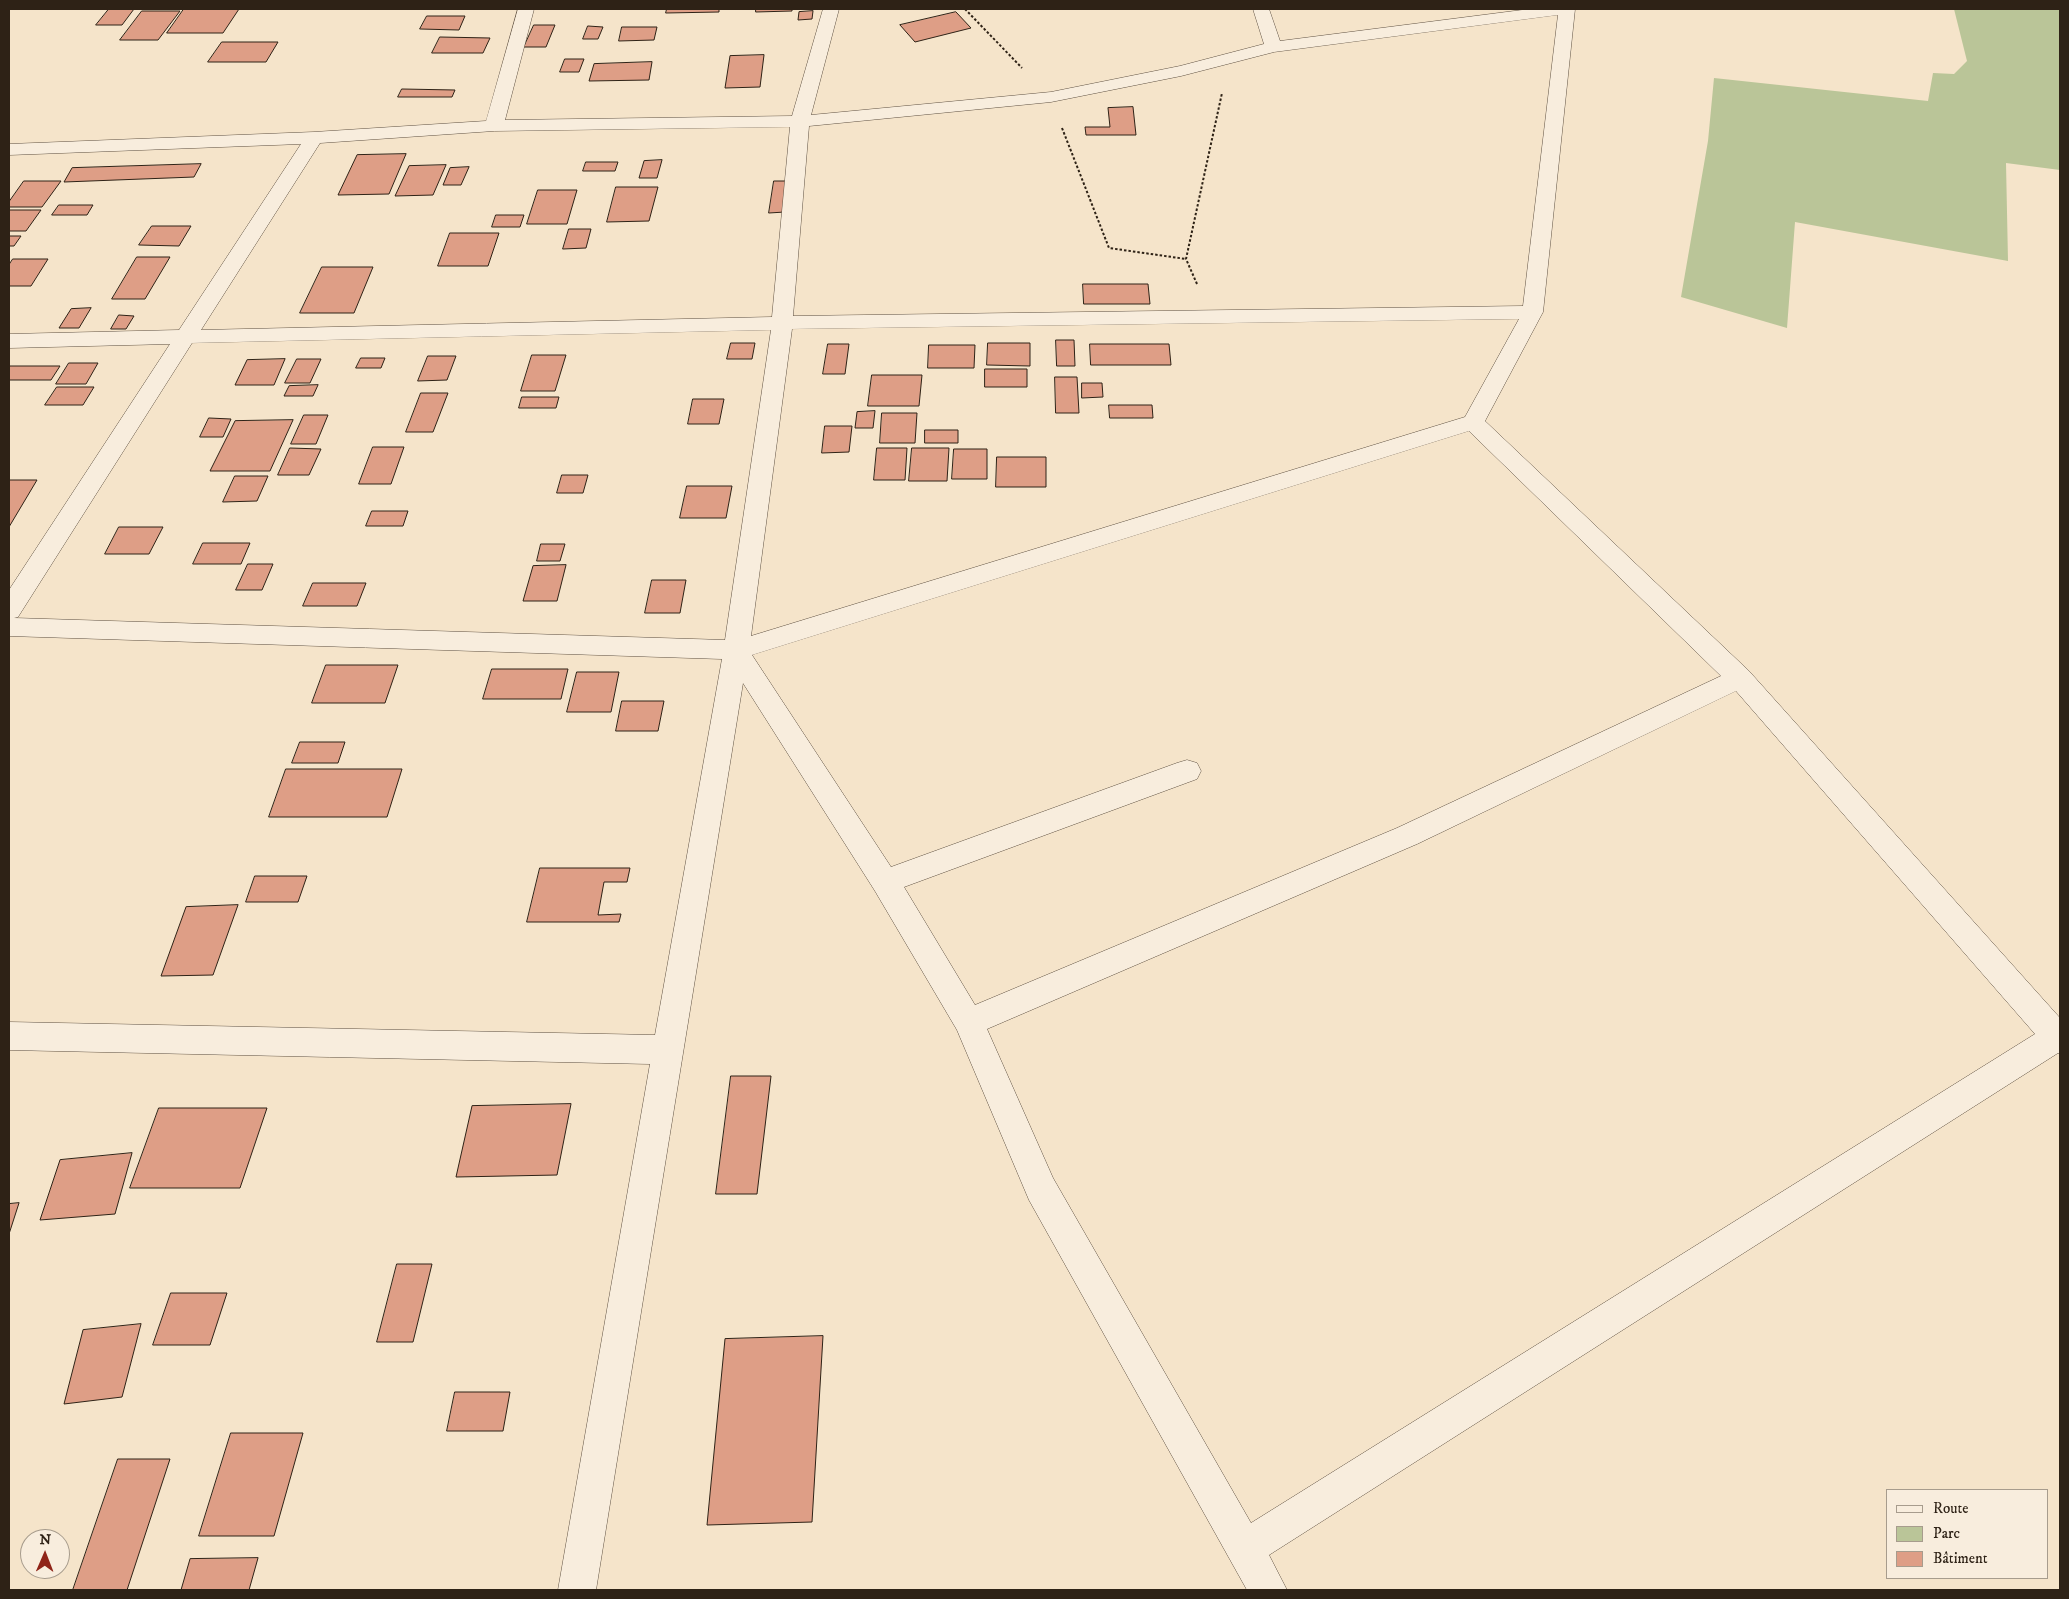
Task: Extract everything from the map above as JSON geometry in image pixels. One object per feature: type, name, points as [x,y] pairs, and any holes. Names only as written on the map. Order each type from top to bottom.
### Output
[{"type":"street","points":[[494,126],[526,9]]},
{"type":"street","points":[[577,1590],[736,650],[782,323],[800,121],[832,9]]},
{"type":"street","points":[[1261,9],[1272,47]]},
{"type":"street","points":[[9,149],[314,138],[494,126],[800,121],[1051,97],[1181,72],[1272,47],[1567,9],[1533,312],[1473,422],[736,650],[9,627]]},
{"type":"street","points":[[9,610],[314,138]]},
{"type":"street","points":[[9,340],[185,338],[782,323],[1533,312]]},
{"type":"street","points":[[1244,1548],[2059,1037],[1740,678],[1473,422]]},
{"type":"street","points":[[736,650],[885,882],[969,1022],[1041,1189],[1268,1590]]},
{"type":"street","points":[[969,1022],[1407,836],[1740,678]]},
{"type":"street","points":[[885,882],[1187,771]]},
{"type":"street","points":[[9,1036],[668,1050]]},
{"type":"path","points":[[965,9],[1051,97],[1109,248],[1186,259]]},
{"type":"path","points":[[1210,317],[1186,259],[1230,59]]},
{"type":"green space","points":[[1954,9],[2060,9],[2060,170],[2006,163],[2008,261],[1795,222],[1787,328],[1681,297],[1708,141],[1714,78],[1928,101],[1933,73],[1954,74],[1967,61]]},
{"type":"building","points":[[109,9],[134,9],[122,25],[96,25]]},
{"type":"building","points":[[184,9],[239,9],[223,33],[167,33]]},
{"type":"building","points":[[667,9],[719,9],[719,12],[666,13]]},
{"type":"building","points":[[756,9],[792,9],[792,11],[756,12]]},
{"type":"building","points":[[142,11],[180,11],[158,40],[120,40]]},
{"type":"building","points":[[813,11],[812,19],[798,20],[799,12]]},
{"type":"building","points":[[956,12],[971,28],[915,42],[900,25]]},
{"type":"building","points":[[427,16],[465,16],[459,30],[420,29]]},
{"type":"building","points":[[534,25],[555,25],[546,47],[524,47]]},
{"type":"building","points":[[588,26],[603,27],[598,39],[583,39]]},
{"type":"building","points":[[622,27],[657,27],[654,40],[619,41]]},
{"type":"building","points":[[440,37],[490,38],[483,53],[432,53]]},
{"type":"building","points":[[222,42],[278,42],[266,62],[208,62]]},
{"type":"building","points":[[764,55],[760,87],[725,88],[730,56]]},
{"type":"building","points":[[565,59],[584,59],[579,72],[560,72]]},
{"type":"building","points":[[652,62],[649,80],[589,81],[594,64]]},
{"type":"building","points":[[402,89],[455,90],[452,97],[398,97]]},
{"type":"building","points":[[1133,107],[1136,135],[1086,135],[1085,127],[1110,127],[1108,108]]},
{"type":"building","points":[[406,154],[389,194],[338,195],[357,155]]},
{"type":"building","points":[[662,160],[657,178],[639,178],[644,161]]},
{"type":"building","points":[[586,162],[618,162],[615,171],[583,171]]},
{"type":"building","points":[[201,164],[194,177],[64,182],[72,168]]},
{"type":"building","points":[[446,165],[433,195],[395,196],[409,166]]},
{"type":"building","points":[[469,167],[461,185],[443,185],[450,168]]},
{"type":"building","points":[[24,181],[61,181],[42,207],[9,207],[9,202]]},
{"type":"building","points":[[774,181],[790,181],[785,212],[769,213]]},
{"type":"building","points":[[616,187],[658,187],[649,221],[607,222]]},
{"type":"building","points":[[538,190],[577,190],[567,224],[527,224]]},
{"type":"building","points":[[59,205],[93,205],[87,215],[52,215]]},
{"type":"building","points":[[9,210],[41,210],[26,231],[9,231]]},
{"type":"building","points":[[496,215],[524,215],[520,227],[492,227]]},
{"type":"building","points":[[152,226],[191,226],[179,246],[139,245]]},
{"type":"building","points":[[569,229],[591,229],[586,248],[563,249]]},
{"type":"building","points":[[450,233],[499,233],[488,266],[438,266]]},
{"type":"building","points":[[9,236],[21,236],[14,246],[9,246]]},
{"type":"building","points":[[137,257],[170,257],[145,299],[112,299]]},
{"type":"building","points":[[13,259],[48,259],[31,286],[9,286],[9,265]]},
{"type":"building","points":[[322,267],[373,267],[354,313],[300,313]]},
{"type":"building","points":[[1083,284],[1148,284],[1150,304],[1084,304]]},
{"type":"building","points":[[91,308],[79,328],[59,328],[71,309]]},
{"type":"building","points":[[119,315],[134,316],[126,329],[111,329]]},
{"type":"building","points":[[1056,340],[1074,340],[1075,366],[1057,366]]},
{"type":"building","points":[[731,343],[755,343],[752,359],[727,359]]},
{"type":"building","points":[[988,343],[1030,343],[1030,366],[987,365]]},
{"type":"building","points":[[828,344],[849,344],[845,374],[823,374]]},
{"type":"building","points":[[1090,344],[1169,344],[1171,365],[1091,365]]},
{"type":"building","points":[[929,345],[975,345],[974,368],[928,368]]},
{"type":"building","points":[[532,355],[566,355],[555,391],[521,391]]},
{"type":"building","points":[[428,356],[456,356],[447,380],[418,381]]},
{"type":"building","points":[[361,358],[385,358],[381,368],[356,368]]},
{"type":"building","points":[[285,359],[274,385],[235,385],[247,360]]},
{"type":"building","points":[[297,359],[321,359],[310,383],[285,383]]},
{"type":"building","points":[[69,363],[98,363],[86,384],[56,384]]},
{"type":"building","points":[[10,366],[60,366],[51,380],[9,380]]},
{"type":"building","points":[[985,369],[1027,369],[1027,387],[985,387]]},
{"type":"building","points":[[872,375],[922,375],[919,406],[868,406]]},
{"type":"building","points":[[1055,377],[1077,377],[1079,413],[1056,413]]},
{"type":"building","points":[[1082,383],[1102,383],[1103,397],[1082,398]]},
{"type":"building","points":[[318,385],[313,396],[284,396],[289,386]]},
{"type":"building","points":[[57,387],[94,387],[83,405],[45,405]]},
{"type":"building","points":[[421,393],[448,393],[433,432],[406,432]]},
{"type":"building","points":[[522,397],[559,397],[556,408],[519,408]]},
{"type":"building","points":[[693,399],[724,399],[719,424],[688,424]]},
{"type":"building","points":[[1109,405],[1152,405],[1153,418],[1110,418]]},
{"type":"building","points":[[875,411],[873,428],[855,428],[857,412]]},
{"type":"building","points":[[882,413],[917,413],[915,443],[880,443]]},
{"type":"building","points":[[304,415],[328,415],[316,444],[291,444]]},
{"type":"building","points":[[209,418],[231,419],[223,437],[200,437]]},
{"type":"building","points":[[293,420],[270,471],[210,471],[235,421]]},
{"type":"building","points":[[825,426],[852,426],[849,452],[822,453]]},
{"type":"building","points":[[925,430],[958,430],[958,443],[925,443]]},
{"type":"building","points":[[373,447],[404,447],[391,484],[359,484]]},
{"type":"building","points":[[290,448],[321,449],[309,475],[278,475]]},
{"type":"building","points":[[877,448],[907,448],[905,480],[874,480]]},
{"type":"building","points":[[912,448],[949,448],[947,481],[909,481]]},
{"type":"building","points":[[954,449],[987,449],[987,479],[952,479]]},
{"type":"building","points":[[997,457],[1046,457],[1046,487],[996,487]]},
{"type":"building","points":[[562,475],[588,475],[583,493],[557,493]]},
{"type":"building","points":[[235,476],[268,476],[257,501],[223,502]]},
{"type":"building","points":[[9,480],[37,480],[9,527]]},
{"type":"building","points":[[687,486],[732,486],[726,518],[680,518]]},
{"type":"building","points":[[372,511],[408,511],[403,526],[366,526]]},
{"type":"building","points":[[119,527],[163,527],[149,554],[105,554]]},
{"type":"building","points":[[203,543],[250,543],[241,564],[193,564]]},
{"type":"building","points":[[541,544],[565,544],[560,561],[537,561]]},
{"type":"building","points":[[248,564],[273,564],[262,590],[236,590]]},
{"type":"building","points":[[566,565],[557,601],[523,601],[533,566]]},
{"type":"building","points":[[652,580],[686,580],[680,613],[645,613]]},
{"type":"building","points":[[313,583],[366,583],[357,606],[303,606]]},
{"type":"building","points":[[326,665],[398,665],[385,703],[312,703]]},
{"type":"building","points":[[492,669],[568,669],[561,699],[483,699]]},
{"type":"building","points":[[577,672],[619,672],[611,712],[567,712]]},
{"type":"building","points":[[622,701],[664,701],[658,731],[616,731]]},
{"type":"building","points":[[300,742],[345,742],[338,763],[292,763]]},
{"type":"building","points":[[286,769],[402,769],[387,817],[269,817]]},
{"type":"building","points":[[540,868],[630,868],[627,882],[604,882],[598,915],[621,914],[619,922],[527,922]]},
{"type":"building","points":[[255,876],[307,876],[298,902],[246,902]]},
{"type":"building","points":[[238,905],[213,975],[161,976],[186,907]]},
{"type":"building","points":[[731,1076],[771,1076],[757,1194],[716,1194]]},
{"type":"building","points":[[571,1104],[557,1175],[456,1177],[472,1106]]},
{"type":"building","points":[[159,1108],[267,1108],[240,1188],[130,1188]]},
{"type":"building","points":[[132,1153],[115,1214],[40,1220],[60,1160]]},
{"type":"building","points":[[19,1203],[9,1234],[9,1204]]},
{"type":"building","points":[[397,1264],[432,1264],[413,1342],[377,1342]]},
{"type":"building","points":[[171,1293],[227,1293],[210,1345],[153,1345]]},
{"type":"building","points":[[141,1324],[122,1397],[64,1404],[83,1330]]},
{"type":"building","points":[[823,1336],[812,1522],[707,1525],[725,1339]]},
{"type":"building","points":[[455,1392],[510,1392],[503,1431],[447,1431]]},
{"type":"building","points":[[231,1433],[303,1433],[274,1536],[199,1536]]},
{"type":"building","points":[[118,1459],[170,1459],[127,1590],[73,1590]]},
{"type":"building","points":[[258,1558],[249,1590],[181,1590],[190,1559]]}]
